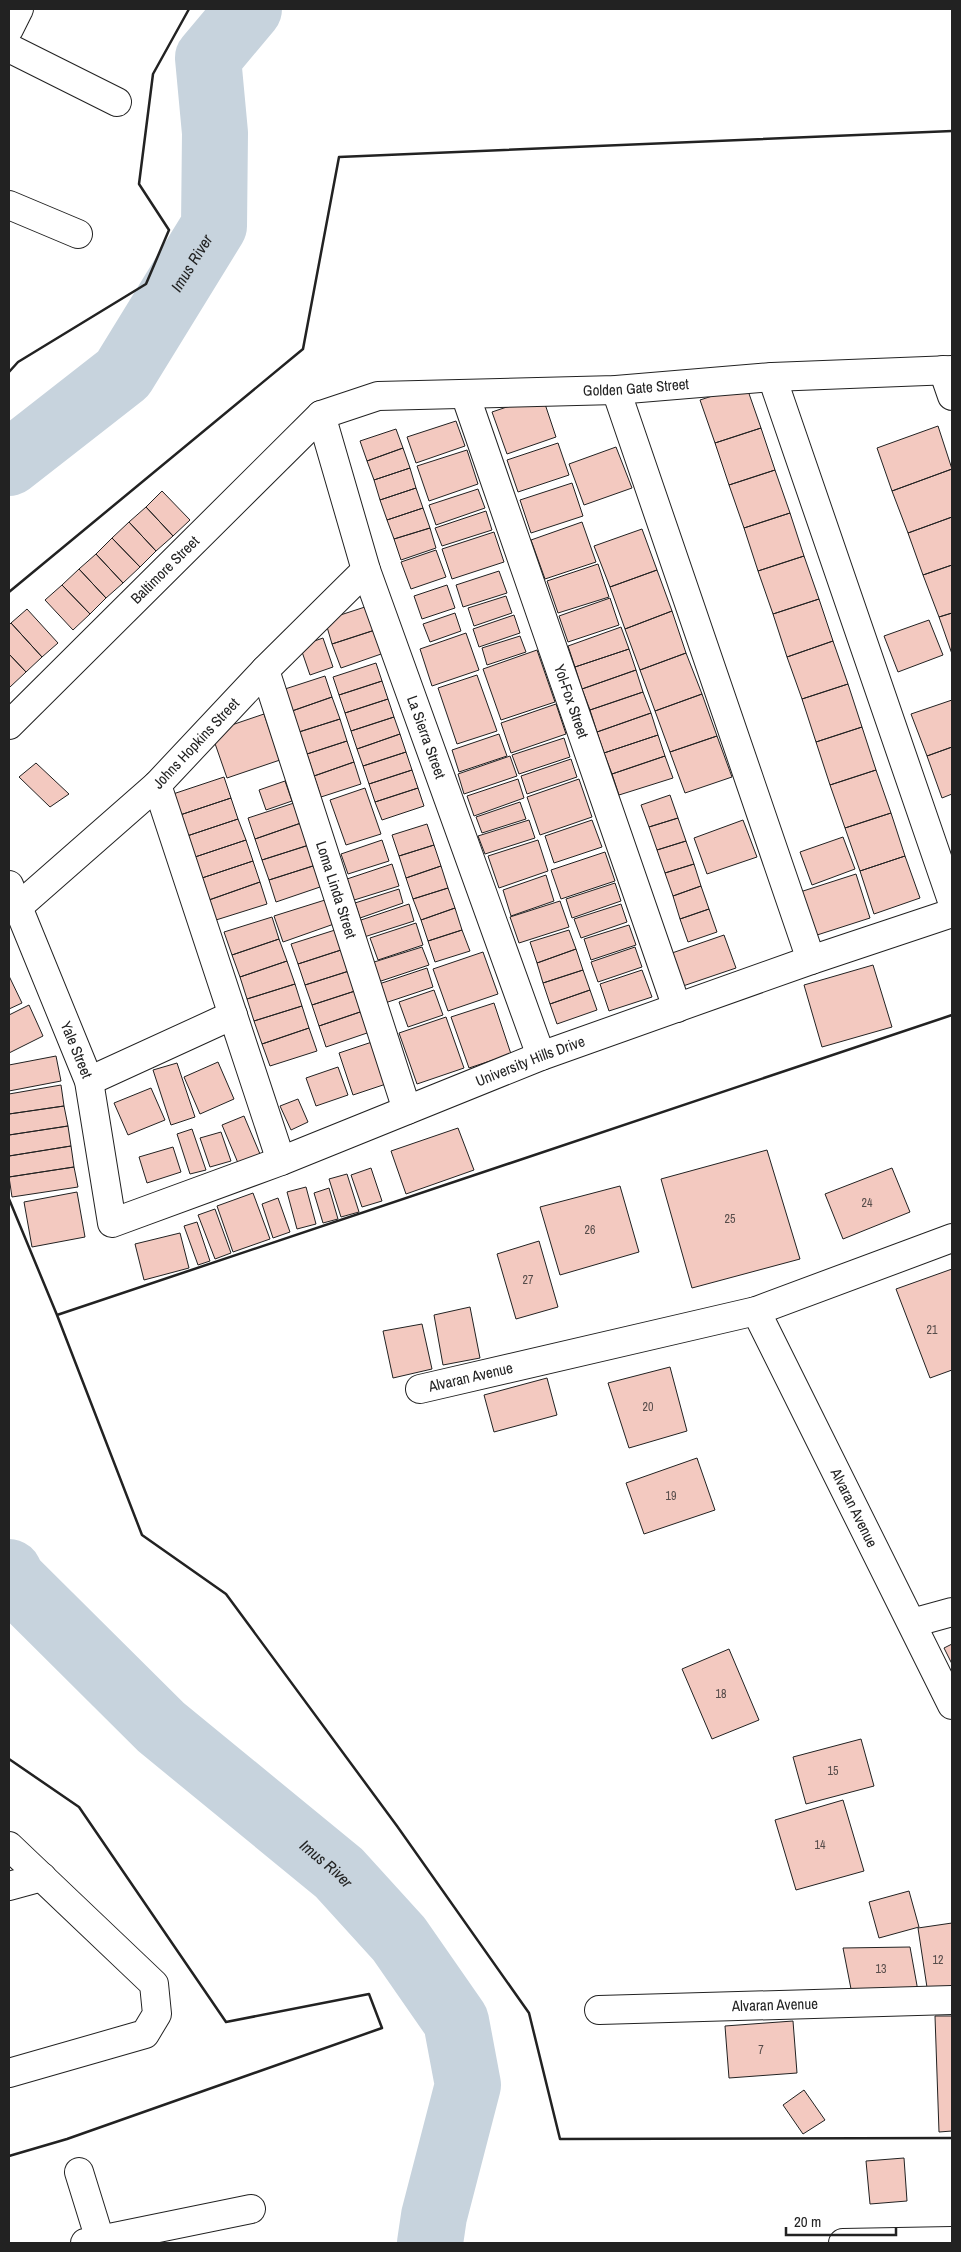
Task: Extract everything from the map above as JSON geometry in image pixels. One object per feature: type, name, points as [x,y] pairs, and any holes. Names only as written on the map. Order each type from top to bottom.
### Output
[{"type":"street","points":[[9,30],[19,9]]},
{"type":"street","points":[[9,48],[117,102]]},
{"type":"street","points":[[9,205],[78,234]]},
{"type":"street","points":[[948,370],[952,396]]},
{"type":"street","name":"Golden Gate Street","points":[[321,415],[378,396],[616,390],[772,377],[948,370]]},
{"type":"street","points":[[772,377],[952,901]]},
{"type":"street","points":[[616,390],[812,960]]},
{"type":"street","name":"Yol-Fox Street","points":[[464,394],[677,1008]]},
{"type":"street","name":"La Sierra Street","points":[[321,415],[366,570],[541,1056]]},
{"type":"street","name":"Baltimore Street","points":[[9,725],[321,415]]},
{"type":"street","name":"Johns Hopkins Street","points":[[14,896],[157,785],[265,670],[366,570]]},
{"type":"street","name":"Loma Linda Street","points":[[265,670],[407,1110]]},
{"type":"street","points":[[157,785],[281,1161]]},
{"type":"street","name":"Yale Street","points":[[14,896],[88,1081],[112,1223]]},
{"type":"street","name":"University Hills Drive","points":[[112,1223],[281,1161],[541,1056],[812,960],[952,913]]},
{"type":"street","points":[[88,1081],[233,1015]]},
{"type":"street","name":"Alvaran Avenue","points":[[420,1389],[756,1311],[952,1238]]},
{"type":"street","name":"Alvaran Avenue","points":[[756,1311],[952,1705]]},
{"type":"street","points":[[912,1624],[952,1612]]},
{"type":"street","points":[[9,1846],[154,1984],[157,2014],[145,2034],[9,2073]]},
{"type":"street","points":[[9,1886],[42,1877]]},
{"type":"street","name":"Alvaran Avenue","points":[[599,2010],[952,2000]]},
{"type":"street","points":[[78,2172],[95,2242],[251,2208]]},
{"type":"street","points":[[844,2243],[952,2242]]},
{"type":"building","points":[[746,385],[761,428],[715,443],[700,400]]},
{"type":"building","points":[[542,395],[556,437],[507,454],[492,412]]},
{"type":"building","points":[[456,421],[465,446],[416,463],[407,437]]},
{"type":"building","points":[[938,426],[952,469],[892,491],[877,448]]},
{"type":"building","points":[[761,428],[775,470],[729,485],[715,443]]},
{"type":"building","points":[[396,429],[403,448],[367,461],[360,441]]},
{"type":"building","points":[[558,443],[569,475],[518,492],[507,460]]},
{"type":"building","points":[[616,447],[632,488],[584,505],[569,464]]},
{"type":"building","points":[[403,448],[410,468],[374,480],[367,461]]},
{"type":"building","points":[[467,450],[478,484],[429,501],[417,466]]},
{"type":"building","points":[[410,468],[416,488],[380,500],[374,480]]},
{"type":"building","points":[[952,469],[952,517],[908,533],[892,491]]},
{"type":"building","points":[[775,470],[790,513],[744,528],[729,485]]},
{"type":"building","points":[[572,483],[583,516],[531,533],[520,500]]},
{"type":"building","points":[[416,488],[423,508],[387,520],[380,500]]},
{"type":"building","points":[[478,489],[485,508],[436,525],[429,505]]},
{"type":"building","points":[[162,491],[190,520],[173,536],[146,507]]},
{"type":"building","points":[[146,507],[173,536],[156,551],[129,522]]},
{"type":"building","points":[[423,508],[430,528],[394,539],[387,520]]},
{"type":"building","points":[[486,511],[492,530],[442,546],[435,528]]},
{"type":"building","points":[[790,513],[804,556],[758,571],[744,528]]},
{"type":"building","points":[[952,517],[952,565],[923,575],[908,533]]},
{"type":"building","points":[[129,522],[156,551],[140,567],[112,538]]},
{"type":"building","points":[[582,522],[596,562],[545,579],[531,540]]},
{"type":"building","points":[[430,528],[436,548],[401,560],[394,539]]},
{"type":"building","points":[[642,529],[657,570],[610,587],[594,546]]},
{"type":"building","points":[[494,532],[504,562],[452,579],[442,549]]},
{"type":"building","points":[[112,538],[140,567],[123,583],[96,554]]},
{"type":"building","points":[[436,550],[446,577],[411,589],[401,562]]},
{"type":"building","points":[[96,554],[123,583],[106,598],[79,569]]},
{"type":"building","points":[[804,556],[819,599],[773,614],[758,571]]},
{"type":"building","points":[[598,564],[609,597],[558,613],[547,581]]},
{"type":"building","points":[[952,565],[952,613],[939,617],[923,575]]},
{"type":"building","points":[[79,569],[106,598],[90,614],[62,585]]},
{"type":"building","points":[[657,570],[672,611],[625,629],[610,587]]},
{"type":"building","points":[[499,571],[507,593],[463,607],[456,585]]},
{"type":"building","points":[[62,585],[90,614],[73,630],[45,600]]},
{"type":"building","points":[[447,585],[455,608],[422,619],[414,596]]},
{"type":"building","points":[[506,596],[512,613],[474,626],[468,608]]},
{"type":"building","points":[[610,598],[619,625],[568,642],[559,616]]},
{"type":"building","points":[[819,599],[833,641],[787,657],[773,614]]},
{"type":"building","points":[[368,606],[375,630],[332,644],[325,620]]},
{"type":"building","points":[[27,609],[58,643],[42,657],[11,623]]},
{"type":"building","points":[[672,611],[686,653],[640,670],[625,629]]},
{"type":"building","points":[[455,613],[461,631],[430,642],[423,624]]},
{"type":"building","points":[[952,613],[952,654],[939,617]]},
{"type":"building","points":[[514,615],[520,633],[479,647],[473,629]]},
{"type":"building","points":[[929,620],[943,655],[898,672],[884,636]]},
{"type":"building","points":[[11,623],[42,657],[26,672],[9,654],[9,625]]},
{"type":"building","points":[[621,627],[629,649],[575,667],[568,646]]},
{"type":"building","points":[[375,630],[384,653],[341,668],[332,644]]},
{"type":"building","points":[[466,633],[479,670],[432,686],[420,649]]},
{"type":"building","points":[[520,636],[526,652],[487,665],[482,648]]},
{"type":"building","points":[[323,638],[333,667],[310,675],[300,646]]},
{"type":"building","points":[[833,641],[848,684],[802,699],[787,657]]},
{"type":"building","points":[[629,649],[636,670],[582,689],[575,667]]},
{"type":"building","points":[[537,650],[555,702],[501,720],[483,669]]},
{"type":"building","points":[[686,653],[702,694],[655,711],[640,670]]},
{"type":"building","points":[[9,654],[26,672],[10,687],[9,686]]},
{"type":"building","points":[[376,663],[382,681],[339,695],[333,677]]},
{"type":"building","points":[[636,670],[643,692],[590,710],[582,689]]},
{"type":"building","points":[[477,675],[497,731],[457,744],[438,688]]},
{"type":"building","points":[[325,676],[332,697],[292,711],[285,689]]},
{"type":"building","points":[[382,681],[388,699],[345,713],[339,695]]},
{"type":"building","points":[[848,684],[862,727],[816,742],[802,699]]},
{"type":"building","points":[[643,692],[651,713],[597,732],[590,710]]},
{"type":"building","points":[[702,694],[717,736],[670,752],[655,711]]},
{"type":"building","points":[[332,697],[340,719],[299,732],[292,711]]},
{"type":"building","points":[[388,699],[394,717],[351,731],[345,713]]},
{"type":"building","points":[[952,700],[952,747],[927,756],[911,714]]},
{"type":"building","points":[[556,704],[566,734],[511,753],[501,723]]},
{"type":"building","points":[[651,713],[658,735],[604,753],[597,732]]},
{"type":"building","points":[[264,714],[280,760],[227,778],[211,732]]},
{"type":"building","points":[[394,717],[400,734],[357,749],[351,731]]},
{"type":"building","points":[[340,719],[347,741],[307,754],[299,732]]},
{"type":"building","points":[[862,727],[876,770],[830,785],[816,742]]},
{"type":"building","points":[[400,734],[406,752],[363,766],[357,749]]},
{"type":"building","points":[[499,734],[507,756],[459,772],[452,750]]},
{"type":"building","points":[[658,735],[665,756],[612,774],[604,753]]},
{"type":"building","points":[[717,736],[732,777],[685,793],[670,752]]},
{"type":"building","points":[[564,738],[570,757],[519,774],[512,755]]},
{"type":"building","points":[[347,741],[354,762],[314,776],[307,754]]},
{"type":"building","points":[[952,747],[952,794],[942,798],[927,756]]},
{"type":"building","points":[[406,752],[412,770],[369,784],[363,766]]},
{"type":"building","points":[[510,756],[517,776],[464,794],[458,774]]},
{"type":"building","points":[[665,756],[673,778],[619,795],[612,774]]},
{"type":"building","points":[[571,759],[577,777],[527,794],[521,776]]},
{"type":"building","points":[[354,762],[361,784],[321,797],[314,776]]},
{"type":"building","points":[[36,763],[69,794],[50,807],[19,777]]},
{"type":"building","points":[[412,770],[418,788],[375,802],[369,784]]},
{"type":"building","points":[[876,770],[891,813],[845,828],[830,785]]},
{"type":"building","points":[[224,777],[231,798],[180,815],[173,794]]},
{"type":"building","points":[[518,779],[524,798],[474,816],[467,796]]},
{"type":"building","points":[[579,779],[592,817],[540,835],[527,797]]},
{"type":"building","points":[[285,781],[292,801],[266,810],[259,790]]},
{"type":"building","points":[[365,788],[381,834],[346,845],[330,800]]},
{"type":"building","points":[[418,788],[424,806],[382,820],[375,802]]},
{"type":"building","points":[[670,795],[678,818],[649,827],[641,805]]},
{"type":"building","points":[[231,798],[238,819],[187,836],[180,815]]},
{"type":"building","points":[[520,802],[526,819],[482,833],[476,817]]},
{"type":"building","points":[[294,803],[301,823],[255,839],[248,818]]},
{"type":"building","points":[[891,813],[905,856],[860,871],[845,828]]},
{"type":"building","points":[[678,818],[686,841],[657,850],[649,827]]},
{"type":"building","points":[[238,819],[246,840],[195,857],[187,836]]},
{"type":"building","points":[[529,820],[535,838],[485,854],[478,836]]},
{"type":"building","points":[[592,820],[602,847],[554,863],[545,836]]},
{"type":"building","points":[[743,820],[757,857],[707,874],[694,838]]},
{"type":"building","points":[[301,823],[309,845],[262,860],[255,839]]},
{"type":"building","points":[[427,824],[434,845],[399,856],[392,835]]},
{"type":"building","points":[[843,837],[855,869],[812,885],[800,852]]},
{"type":"building","points":[[246,840],[253,861],[202,878],[195,857]]},
{"type":"building","points":[[382,840],[389,861],[348,874],[341,854]]},
{"type":"building","points":[[538,840],[548,871],[499,888],[488,856]]},
{"type":"building","points":[[686,841],[694,864],[665,873],[657,850]]},
{"type":"building","points":[[309,845],[316,865],[269,880],[262,860]]},
{"type":"building","points":[[434,845],[441,866],[406,878],[399,856]]},
{"type":"building","points":[[605,852],[615,881],[561,899],[551,870]]},
{"type":"building","points":[[905,856],[920,898],[874,914],[860,871]]},
{"type":"building","points":[[253,861],[260,882],[209,900],[202,878]]},
{"type":"building","points":[[392,864],[399,886],[351,901],[344,880]]},
{"type":"building","points":[[694,864],[701,886],[673,896],[665,873]]},
{"type":"building","points":[[316,865],[323,886],[276,902],[269,880]]},
{"type":"building","points":[[441,866],[448,888],[413,899],[406,878]]},
{"type":"building","points":[[856,874],[870,918],[814,936],[800,892]]},
{"type":"building","points":[[546,875],[554,901],[511,916],[503,890]]},
{"type":"building","points":[[260,882],[267,904],[216,920],[209,900]]},
{"type":"building","points":[[615,883],[621,901],[572,918],[566,899]]},
{"type":"building","points":[[701,886],[709,909],[680,919],[673,896]]},
{"type":"building","points":[[448,888],[455,908],[421,920],[413,899]]},
{"type":"building","points":[[399,889],[403,903],[360,918],[355,903]]},
{"type":"building","points":[[325,900],[334,924],[283,942],[274,916]]},
{"type":"building","points":[[560,901],[569,927],[519,943],[510,917]]},
{"type":"building","points":[[409,904],[414,921],[361,938],[355,922]]},
{"type":"building","points":[[621,904],[627,922],[581,938],[574,919]]},
{"type":"building","points":[[455,908],[462,930],[428,941],[421,920]]},
{"type":"building","points":[[709,909],[717,932],[688,942],[680,919]]},
{"type":"building","points":[[272,917],[279,939],[232,955],[224,932]]},
{"type":"building","points":[[416,923],[423,945],[378,960],[370,938]]},
{"type":"building","points":[[629,925],[636,945],[591,960],[584,939]]},
{"type":"building","points":[[335,930],[341,950],[298,964],[291,944]]},
{"type":"building","points":[[462,930],[470,951],[435,962],[428,941]]},
{"type":"building","points":[[569,930],[576,949],[537,963],[530,942]]},
{"type":"building","points":[[724,935],[736,968],[683,986],[672,953]]},
{"type":"building","points":[[279,939],[287,961],[240,977],[232,955]]},
{"type":"building","points":[[422,947],[429,965],[378,982],[371,963]]},
{"type":"building","points":[[635,947],[642,967],[598,982],[591,962]]},
{"type":"building","points":[[576,949],[583,970],[543,983],[537,963]]},
{"type":"building","points":[[341,950],[349,971],[305,985],[298,964]]},
{"type":"building","points":[[483,952],[498,994],[448,1011],[433,969]]},
{"type":"building","points":[[287,961],[295,984],[247,999],[240,977]]},
{"type":"building","points":[[873,965],[892,1027],[822,1047],[804,985]]},
{"type":"building","points":[[427,968],[433,987],[385,1003],[379,984]]},
{"type":"building","points":[[583,970],[590,990],[550,1004],[543,983]]},
{"type":"building","points":[[642,970],[652,997],[609,1011],[600,984]]},
{"type":"building","points":[[349,971],[355,991],[312,1005],[305,985]]},
{"type":"building","points":[[9,976],[22,1003],[9,1009]]},
{"type":"building","points":[[295,984],[302,1006],[254,1021],[247,999]]},
{"type":"building","points":[[434,990],[443,1015],[408,1027],[399,1002]]},
{"type":"building","points":[[590,990],[597,1010],[557,1024],[550,1004]]},
{"type":"building","points":[[355,991],[363,1011],[319,1026],[312,1005]]},
{"type":"building","points":[[494,1003],[511,1054],[469,1068],[451,1017]]},
{"type":"building","points":[[29,1005],[43,1036],[9,1053],[9,1015]]},
{"type":"building","points":[[302,1006],[309,1028],[262,1044],[254,1021]]},
{"type":"building","points":[[363,1011],[370,1032],[326,1047],[319,1026]]},
{"type":"building","points":[[446,1017],[464,1068],[417,1084],[399,1033]]},
{"type":"building","points":[[309,1028],[317,1051],[270,1066],[262,1044]]},
{"type":"building","points":[[372,1042],[386,1084],[353,1095],[339,1053]]},
{"type":"building","points":[[56,1056],[61,1081],[9,1091],[9,1065]]},
{"type":"building","points":[[218,1062],[234,1099],[200,1114],[184,1077]]},
{"type":"building","points":[[177,1063],[195,1117],[171,1125],[153,1070]]},
{"type":"building","points":[[338,1067],[348,1095],[316,1106],[306,1078]]},
{"type":"building","points":[[61,1085],[64,1106],[9,1114],[9,1094]]},
{"type":"building","points":[[151,1088],[165,1120],[128,1135],[114,1103]]},
{"type":"building","points":[[298,1099],[308,1122],[291,1130],[280,1106]]},
{"type":"building","points":[[64,1106],[68,1126],[9,1135],[9,1114]]},
{"type":"building","points":[[244,1116],[260,1154],[238,1163],[222,1125]]},
{"type":"building","points":[[68,1126],[71,1146],[9,1156],[9,1135]]},
{"type":"building","points":[[458,1128],[474,1170],[406,1194],[391,1151]]},
{"type":"building","points":[[192,1129],[206,1170],[190,1174],[177,1134]]},
{"type":"building","points":[[221,1132],[231,1161],[210,1167],[200,1138]]},
{"type":"building","points":[[71,1146],[74,1167],[9,1177],[9,1156]]},
{"type":"building","points":[[173,1147],[181,1172],[147,1183],[139,1157]]},
{"type":"building","points":[[767,1150],[800,1259],[692,1288],[661,1179]]},
{"type":"building","points":[[74,1167],[78,1187],[12,1197],[9,1177]]},
{"type":"building","points":[[371,1168],[382,1201],[362,1207],[351,1175]]},
{"type":"building","points":[[892,1168],[910,1212],[843,1239],[825,1194]]},
{"type":"building","points":[[347,1174],[359,1212],[341,1217],[329,1179]]},
{"type":"building","points":[[620,1186],[639,1252],[560,1275],[540,1207]]},
{"type":"building","points":[[306,1187],[316,1224],[297,1229],[287,1192]]},
{"type":"building","points":[[329,1188],[338,1219],[323,1223],[314,1193]]},
{"type":"building","points":[[77,1192],[85,1237],[32,1247],[24,1202]]},
{"type":"building","points":[[253,1193],[270,1239],[233,1252],[217,1206]]},
{"type":"building","points":[[278,1198],[290,1232],[273,1238],[262,1204]]},
{"type":"building","points":[[215,1209],[231,1253],[215,1259],[198,1215]]},
{"type":"building","points":[[197,1222],[210,1261],[198,1265],[184,1226]]},
{"type":"building","points":[[180,1233],[189,1268],[144,1280],[135,1244]]},
{"type":"building","points":[[539,1241],[558,1307],[516,1319],[497,1254]]},
{"type":"building","points":[[952,1269],[952,1370],[930,1378],[896,1289]]},
{"type":"building","points":[[470,1307],[480,1358],[443,1365],[434,1315]]},
{"type":"building","points":[[422,1324],[432,1369],[393,1378],[383,1331]]},
{"type":"building","points":[[670,1367],[687,1431],[629,1448],[608,1383]]},
{"type":"building","points":[[547,1378],[557,1415],[494,1432],[484,1395]]},
{"type":"building","points":[[697,1458],[715,1510],[644,1534],[626,1483]]},
{"type":"building","points":[[952,1644],[952,1664],[944,1648]]},
{"type":"building","points":[[729,1649],[759,1720],[712,1739],[682,1669]]},
{"type":"building","points":[[861,1739],[874,1786],[806,1804],[793,1757]]},
{"type":"building","points":[[843,1800],[864,1871],[796,1890],[775,1820]]},
{"type":"building","points":[[909,1891],[919,1927],[879,1938],[869,1902]]},
{"type":"building","points":[[952,1923],[952,1991],[928,1994],[918,1928]]},
{"type":"building","points":[[910,1947],[918,1991],[852,1994],[843,1948]]},
{"type":"building","points":[[935,2016],[952,2016],[952,2131],[939,2132]]},
{"type":"building","points":[[793,2021],[797,2073],[729,2078],[725,2026]]},
{"type":"building","points":[[804,2090],[825,2120],[803,2134],[783,2105]]},
{"type":"building","points":[[904,2158],[907,2201],[870,2204],[866,2161]]},
{"type":"waterway","name":"Imus River","points":[[9,463],[123,374],[214,226],[215,133],[208,58],[249,9]]},
{"type":"waterway","name":"Imus River","points":[[9,1572],[13,1580],[161,1727],[339,1873],[399,1939],[456,2021],[468,2085],[434,2216],[430,2243]]},
{"type":"wall","points":[[9,372],[18,362],[146,284],[169,230],[139,184],[153,74],[189,9]]},
{"type":"wall","points":[[9,592],[303,349],[339,157],[952,131]]},
{"type":"wall","points":[[57,1315],[952,1015]]},
{"type":"wall","points":[[9,1199],[57,1315],[142,1535],[226,1594],[397,1826],[529,2013],[560,2139],[952,2138]]},
{"type":"wall","points":[[9,1759],[79,1807],[226,2022],[369,1994],[382,2028],[67,2139],[9,2156]]}]
